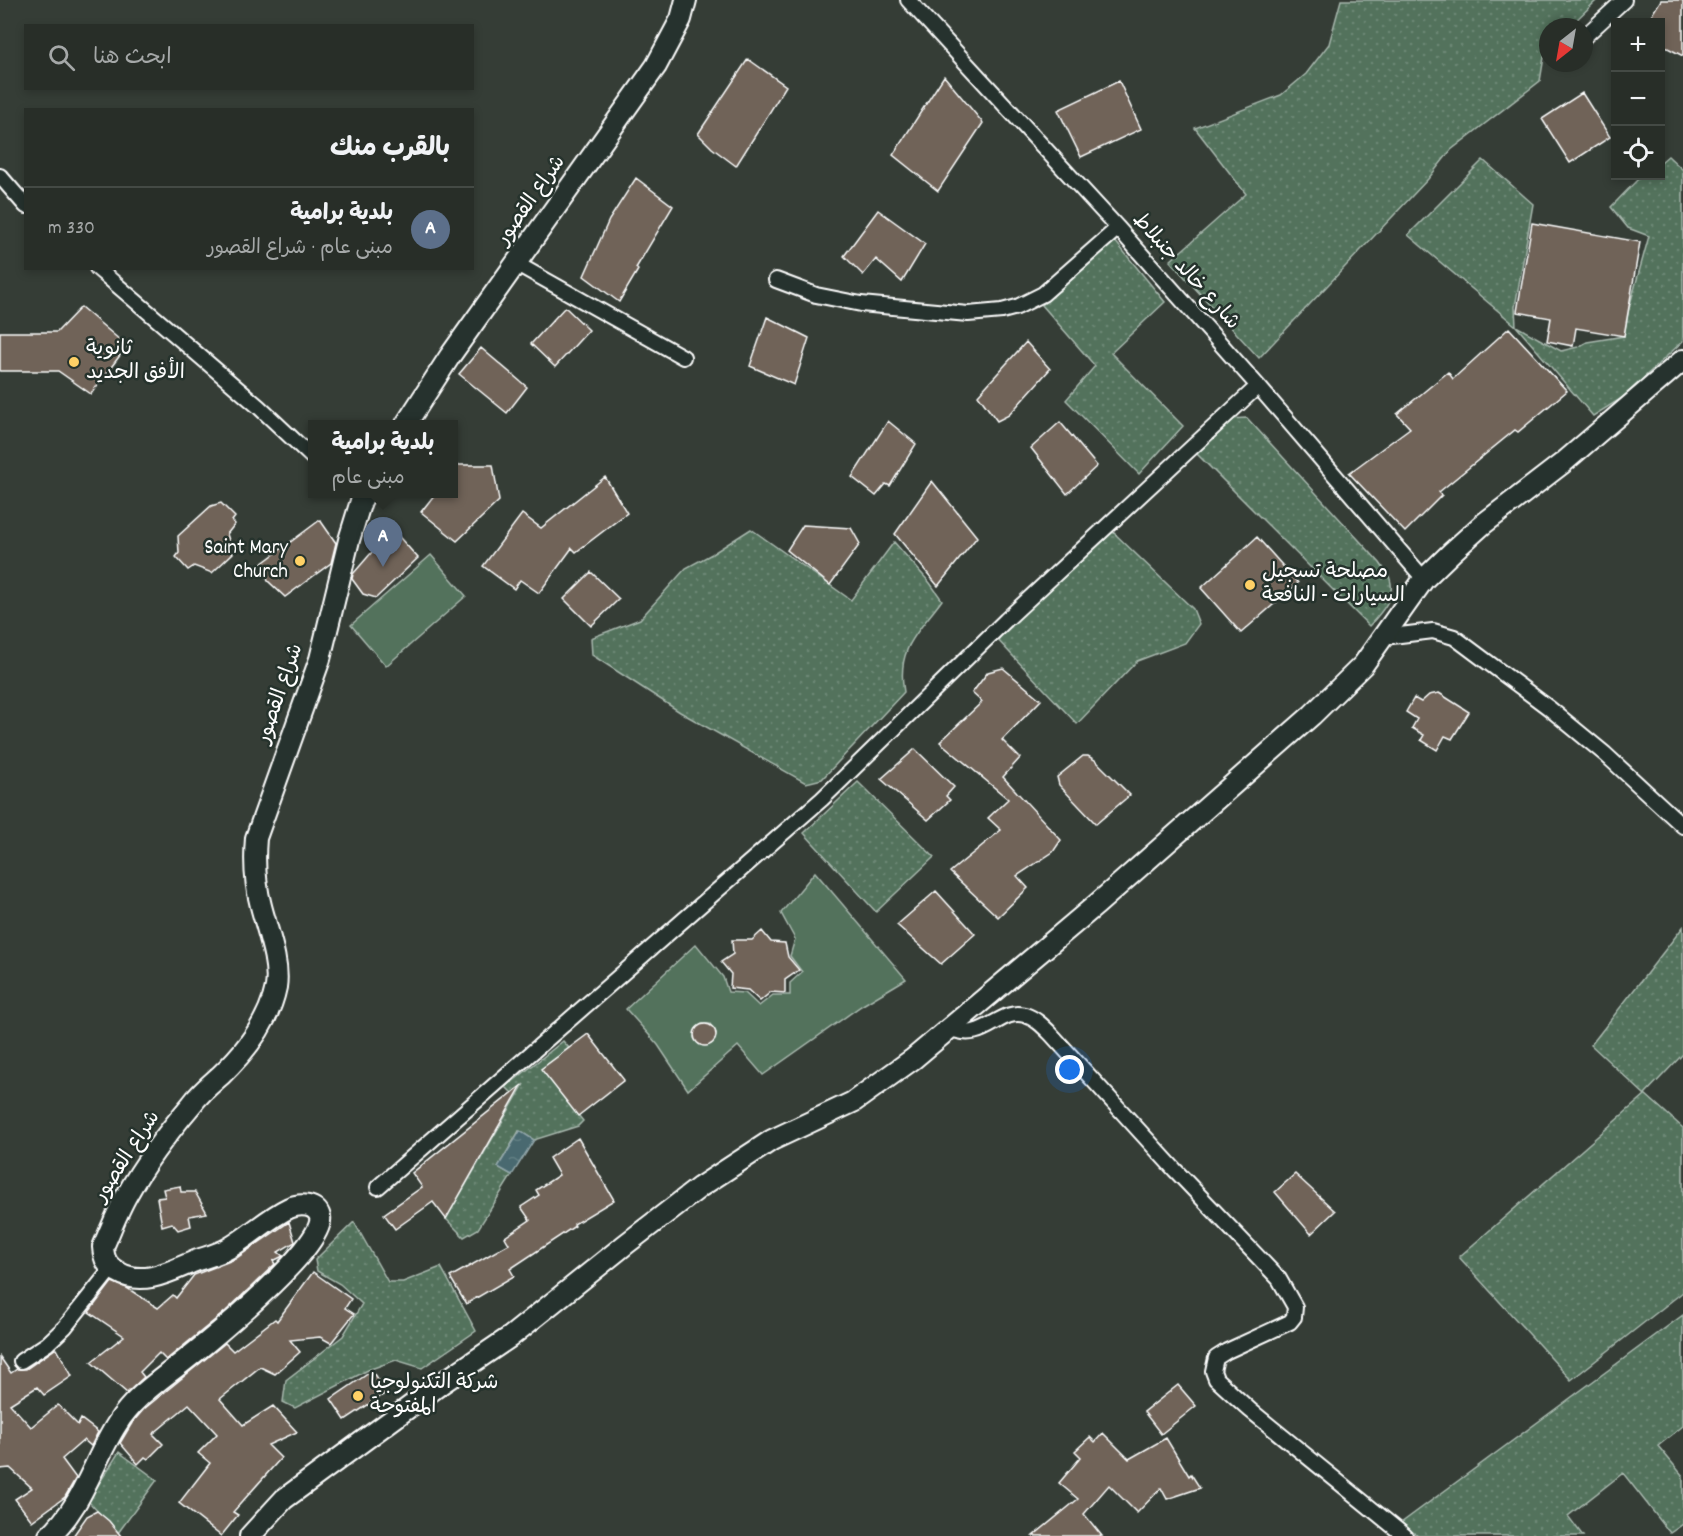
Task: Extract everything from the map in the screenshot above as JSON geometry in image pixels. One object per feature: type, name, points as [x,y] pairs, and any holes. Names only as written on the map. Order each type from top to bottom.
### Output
[{"type":"street","name":"شراع القصور","points":[[409,420],[450,356],[656,66],[681,19],[686,0]]},
{"type":"street","name":"شارع خالد جنبلاط","points":[[908,0],[1119,228],[1424,579]]},
{"type":"street","points":[[1593,29],[1624,0]]},
{"type":"street","points":[[0,176],[24,204]]},
{"type":"street","points":[[776,280],[816,295],[861,304],[968,314],[995,312],[1017,307],[1043,294],[1119,228]]},
{"type":"street","points":[[517,264],[683,357]]},
{"type":"street","points":[[99,270],[259,407],[308,454]]},
{"type":"street","points":[[250,1536],[285,1499],[380,1427],[523,1327],[700,1187],[772,1140],[853,1102],[890,1077],[950,1028],[1096,905],[1312,716],[1363,665],[1424,579],[1482,525],[1564,462],[1683,360]]},
{"type":"street","points":[[378,1187],[822,799],[1006,620],[1258,386]]},
{"type":"street","name":"شراع القصور","points":[[112,1268],[106,1263],[103,1247],[128,1193],[193,1102],[246,1048],[266,1017],[272,1002],[276,972],[256,880],[254,863],[256,838],[320,659],[360,498]]},
{"type":"street","points":[[1384,637],[1433,631],[1454,638],[1549,708],[1605,754],[1683,826]]},
{"type":"street","points":[[950,1028],[960,1033],[975,1032],[1017,1013],[1035,1020],[1051,1034],[1175,1170],[1257,1254],[1279,1279],[1291,1298],[1295,1306],[1294,1317],[1290,1323],[1216,1358],[1213,1371],[1216,1380],[1405,1536]]},
{"type":"street","points":[[21,1360],[47,1344],[65,1327],[112,1268],[133,1279],[148,1278],[228,1250],[290,1207],[306,1205],[314,1209],[320,1217],[318,1232],[270,1287],[130,1406],[116,1424],[89,1479],[70,1511],[49,1536]]},
{"type":"green space","points":[[1341,0],[1597,0],[1578,18],[1539,18],[1540,81],[1451,150],[1428,179],[1259,358],[1170,261],[1246,194],[1195,128],[1281,95],[1306,74],[1329,44]]},
{"type":"green space","points":[[1668,156],[1683,170],[1683,341],[1622,398],[1593,416],[1516,326],[1561,351],[1587,342],[1624,336],[1629,308],[1649,236],[1628,228],[1611,207],[1637,180],[1665,180],[1665,159]]},
{"type":"green space","points":[[1483,160],[1533,204],[1515,307],[1516,326],[1408,235]]},
{"type":"green space","points":[[1115,241],[1165,302],[1111,353],[1183,426],[1139,474],[1066,400],[1095,366],[1042,305]]},
{"type":"green space","points":[[1247,418],[1380,563],[1388,575],[1391,586],[1389,599],[1369,626],[1193,450],[1228,419]]},
{"type":"green space","points":[[751,529],[851,600],[894,542],[942,600],[917,632],[906,652],[902,677],[904,692],[822,779],[806,783],[680,712],[592,655],[591,638],[640,619],[686,568]]},
{"type":"green space","points":[[1113,532],[1193,609],[1199,624],[1185,643],[1137,661],[1077,724],[996,638]]},
{"type":"green space","points":[[431,555],[466,596],[386,666],[351,625]]},
{"type":"green space","points":[[858,782],[934,857],[876,912],[804,833]]},
{"type":"green space","points":[[815,872],[906,979],[861,1006],[763,1075],[738,1046],[688,1090],[658,1045],[626,1009],[696,944],[723,977],[728,992],[745,993],[759,1006],[773,995],[790,995],[790,983],[802,972],[790,956],[795,939],[781,913]],"holes":[[[702,1024],[710,1024],[716,1033],[714,1040],[709,1045],[700,1045],[694,1038],[696,1029]]]},
{"type":"green space","points":[[1683,927],[1683,1054],[1645,1094],[1683,1128],[1683,1292],[1571,1380],[1459,1257],[1645,1095],[1591,1045]]},
{"type":"green space","points":[[563,1041],[569,1048],[542,1070],[583,1121],[578,1126],[534,1140],[519,1131],[498,1167],[512,1175],[478,1229],[464,1237],[446,1219],[524,1084],[512,1093],[506,1087]]},
{"type":"green space","points":[[354,1222],[388,1282],[403,1282],[441,1267],[476,1331],[422,1368],[396,1360],[368,1370],[295,1408],[283,1402],[286,1380],[343,1336],[362,1304],[340,1284],[317,1271],[315,1260]]},
{"type":"green space","points":[[1683,1315],[1683,1426],[1658,1446],[1683,1476],[1683,1524],[1670,1533],[1623,1473],[1568,1516],[1583,1536],[1418,1536],[1401,1523]]},
{"type":"green space","points":[[119,1452],[157,1480],[118,1533],[88,1501]]},
{"type":"water","points":[[520,1131],[534,1140],[512,1175],[498,1167]]},
{"type":"building","points":[[1661,0],[1683,0],[1683,56],[1665,47],[1665,18],[1650,18]]},
{"type":"building","points":[[748,59],[786,86],[736,166],[698,134]]},
{"type":"building","points":[[944,76],[983,123],[938,191],[893,155]]},
{"type":"building","points":[[1119,81],[1141,129],[1081,157],[1058,110]]},
{"type":"building","points":[[1582,93],[1610,137],[1570,163],[1542,119]]},
{"type":"building","points":[[636,178],[673,206],[636,268],[638,270],[619,302],[584,276],[609,220]]},
{"type":"building","points":[[878,210],[925,244],[902,282],[876,259],[863,275],[844,256]]},
{"type":"building","points":[[1532,223],[1640,242],[1624,336],[1576,328],[1573,346],[1547,341],[1551,318],[1517,312]]},
{"type":"building","points":[[81,307],[127,346],[91,394],[58,371],[0,371],[0,332],[57,332]]},
{"type":"building","points":[[565,307],[589,330],[555,367],[531,344]]},
{"type":"building","points":[[767,317],[809,338],[794,385],[750,366]]},
{"type":"building","points":[[1509,328],[1567,391],[1518,432],[1515,430],[1439,492],[1442,495],[1405,532],[1349,473],[1410,428],[1397,414],[1448,372],[1453,379]]},
{"type":"building","points":[[1026,342],[1050,369],[1009,415],[997,421],[978,395]]},
{"type":"building","points":[[481,348],[527,387],[507,413],[459,374]]},
{"type":"building","points":[[888,421],[916,444],[890,486],[886,484],[876,496],[852,477]]},
{"type":"building","points":[[1060,422],[1097,466],[1067,494],[1031,448]]},
{"type":"building","points":[[458,465],[493,465],[499,501],[457,541],[421,512],[432,498],[458,498]]},
{"type":"building","points":[[605,477],[627,513],[576,552],[572,548],[539,593],[520,580],[514,589],[483,566],[522,514],[541,528]]},
{"type":"building","points":[[932,481],[977,537],[938,586],[895,534]]},
{"type":"building","points":[[221,503],[235,517],[232,521],[235,524],[227,534],[233,553],[212,573],[194,566],[188,570],[176,557],[179,553],[178,536],[211,506]]},
{"type":"building","name":"Saint Mary Church","points":[[320,520],[336,543],[331,563],[285,597],[268,581],[261,564]]},
{"type":"building","points":[[803,525],[851,528],[860,544],[830,585],[787,550]]},
{"type":"building","points":[[392,529],[418,558],[376,598],[363,594],[352,579],[353,574]]},
{"type":"building","name":"مصلحة تسجيل السيارات - النافعة","points":[[1257,537],[1298,583],[1241,633],[1201,588]]},
{"type":"building","points":[[591,572],[619,599],[591,626],[564,599]]},
{"type":"building","points":[[1003,668],[1041,700],[1002,740],[1020,758],[1003,777],[1061,840],[1053,852],[1017,876],[1028,888],[998,917],[950,872],[1001,830],[988,818],[1008,799],[940,742],[982,702],[972,693],[988,672]]},
{"type":"building","points":[[1439,693],[1469,712],[1452,739],[1445,736],[1437,750],[1421,740],[1424,735],[1412,728],[1417,719],[1406,712],[1414,698],[1421,702],[1429,695]]},
{"type":"building","points":[[915,749],[954,787],[946,796],[950,800],[928,820],[881,779]]},
{"type":"building","points":[[1083,756],[1095,760],[1130,795],[1096,824],[1059,785],[1057,777]]},
{"type":"building","points":[[936,891],[975,934],[941,964],[897,925]]},
{"type":"building","points":[[762,931],[771,942],[785,943],[788,957],[799,970],[785,980],[785,993],[771,992],[760,1001],[748,990],[730,988],[731,974],[721,962],[733,954],[732,940],[752,940]]},
{"type":"building","points":[[705,1024],[713,1027],[716,1035],[713,1043],[705,1046],[697,1043],[694,1035],[697,1027]]},
{"type":"building","points":[[588,1034],[624,1080],[578,1116],[541,1069]]},
{"type":"building","points":[[522,1085],[446,1219],[433,1202],[395,1229],[384,1214],[422,1187],[412,1173]]},
{"type":"building","points":[[578,1138],[614,1200],[574,1224],[575,1226],[510,1269],[514,1276],[466,1304],[450,1277],[509,1244],[505,1237],[530,1220],[521,1207],[539,1195],[536,1190],[559,1175],[549,1158]]},
{"type":"building","points":[[1295,1174],[1335,1211],[1311,1234],[1275,1192]]},
{"type":"building","points":[[180,1186],[181,1192],[195,1192],[207,1213],[189,1216],[191,1226],[178,1230],[172,1223],[162,1226],[157,1198],[165,1197],[163,1189]]},
{"type":"building","points":[[289,1222],[295,1242],[278,1252],[283,1256],[273,1261],[275,1264],[226,1311],[166,1360],[159,1353],[140,1372],[144,1377],[127,1393],[91,1362],[124,1336],[89,1312],[112,1282],[127,1288],[158,1308],[173,1295],[176,1298],[194,1275],[235,1259]]},
{"type":"building","points":[[313,1272],[351,1299],[345,1308],[354,1314],[331,1343],[320,1337],[290,1340],[300,1352],[275,1374],[260,1367],[220,1399],[243,1425],[273,1406],[297,1432],[268,1445],[281,1458],[233,1512],[238,1515],[221,1536],[179,1503],[210,1463],[198,1453],[217,1434],[189,1404],[153,1434],[163,1444],[148,1459],[145,1457],[138,1464],[120,1443],[144,1409],[225,1343],[233,1351],[275,1319],[277,1321]]},
{"type":"building","points":[[55,1349],[72,1376],[44,1395],[37,1387],[10,1404],[31,1427],[58,1405],[78,1425],[81,1419],[98,1432],[91,1446],[84,1440],[62,1459],[76,1478],[65,1497],[32,1521],[15,1499],[32,1488],[10,1468],[0,1469],[0,1357],[11,1373],[17,1369],[26,1369]]},
{"type":"building","name":"شركة التكنولوجيا المفتوحة","points":[[372,1371],[386,1393],[345,1420],[331,1399]]},
{"type":"building","points":[[1178,1385],[1196,1406],[1161,1434],[1144,1412]]},
{"type":"building","points":[[1103,1433],[1129,1459],[1166,1438],[1189,1476],[1191,1474],[1200,1488],[1167,1499],[1161,1488],[1137,1513],[1109,1485],[1084,1514],[1102,1536],[1033,1536],[1078,1499],[1059,1483],[1081,1457],[1075,1451],[1090,1437],[1095,1442]]},
{"type":"building","points":[[97,1511],[121,1536],[73,1536],[87,1516]]},
{"type":"place","name":"ثانوية الأفق الجديد","points":[[74,362]]},
{"type":"place","name":"Saint Mary Church","points":[[300,561]]},
{"type":"place","name":"بلدية برامية","points":[[383,567]]},
{"type":"place","name":"مصلحة تسجيل السيارات - النافعة","points":[[1250,585]]},
{"type":"place","name":"شركة التكنولوجيا المفتوحة","points":[[358,1396]]}]
